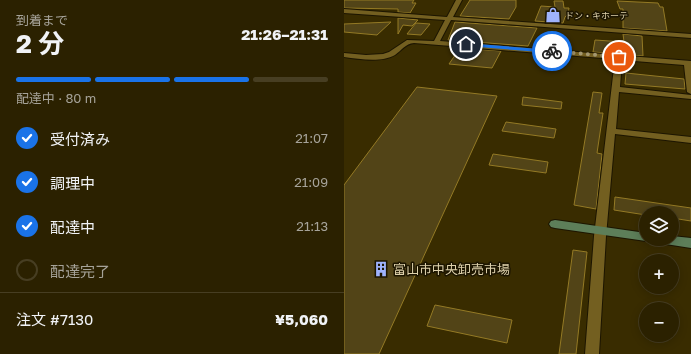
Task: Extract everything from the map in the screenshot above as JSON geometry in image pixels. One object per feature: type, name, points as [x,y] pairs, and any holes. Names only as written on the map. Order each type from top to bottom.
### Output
[{"type":"street","points":[[436,42],[459,0]]},
{"type":"street","points":[[344,11],[691,36]]},
{"type":"street","points":[[344,55],[369,58],[387,56],[406,42],[436,42],[689,63],[691,92]]},
{"type":"street","points":[[592,354],[600,231],[619,57]]},
{"type":"street","points":[[616,89],[691,97]]},
{"type":"street","points":[[611,131],[691,140]]},
{"type":"street","points":[[555,224],[639,236]]},
{"type":"street","points":[[679,241],[691,243]]},
{"type":"building","points":[[344,0],[414,0],[412,3],[416,3],[410,13],[398,12],[398,9],[344,8]]},
{"type":"building","points":[[470,0],[516,0],[516,7],[509,19],[460,16]]},
{"type":"building","name":"ドン・キホーテ","points":[[554,1],[563,1],[564,8],[569,8],[568,14],[563,23],[535,21],[541,6],[555,7]]},
{"type":"building","points":[[617,1],[658,3],[660,7],[663,7],[667,31],[623,28],[623,9],[620,9]]},
{"type":"building","points":[[398,18],[418,20],[412,26],[403,25],[398,34]]},
{"type":"building","points":[[391,22],[377,35],[344,32],[344,24]]},
{"type":"building","points":[[455,22],[537,28],[528,46],[448,40]]},
{"type":"building","points":[[416,23],[430,24],[421,35],[407,34]]},
{"type":"building","points":[[623,34],[642,36],[643,56],[593,52],[595,40],[624,42]]},
{"type":"building","points":[[460,48],[501,51],[492,68],[449,64]]},
{"type":"building","points":[[626,73],[684,79],[685,89],[625,84]]},
{"type":"building","name":"富山市中央卸売市場","points":[[417,87],[497,96],[379,354],[344,354],[344,185]]},
{"type":"building","points":[[593,92],[602,93],[599,113],[603,113],[597,153],[602,154],[596,209],[574,205]]},
{"type":"building","points":[[523,97],[562,102],[561,109],[522,105]]},
{"type":"building","points":[[506,122],[556,129],[554,138],[502,131]]},
{"type":"building","points":[[493,154],[548,162],[546,173],[489,165]]},
{"type":"building","points":[[615,197],[677,206],[639,206],[639,214],[614,210]]},
{"type":"building","points":[[679,206],[691,208],[691,221],[679,219]]},
{"type":"building","points":[[573,250],[587,252],[576,354],[559,354]]},
{"type":"building","points":[[435,305],[512,320],[507,343],[427,326]]},
{"type":"way so far","points":[[552,51],[619,57]]},
{"type":"place","name":"ドン・キホーテ","points":[[553,15]]},
{"type":"place","name":"富山市中央卸売市場","points":[[381,269]]},
{"type":"route","points":[[466,44],[552,51]]}]
